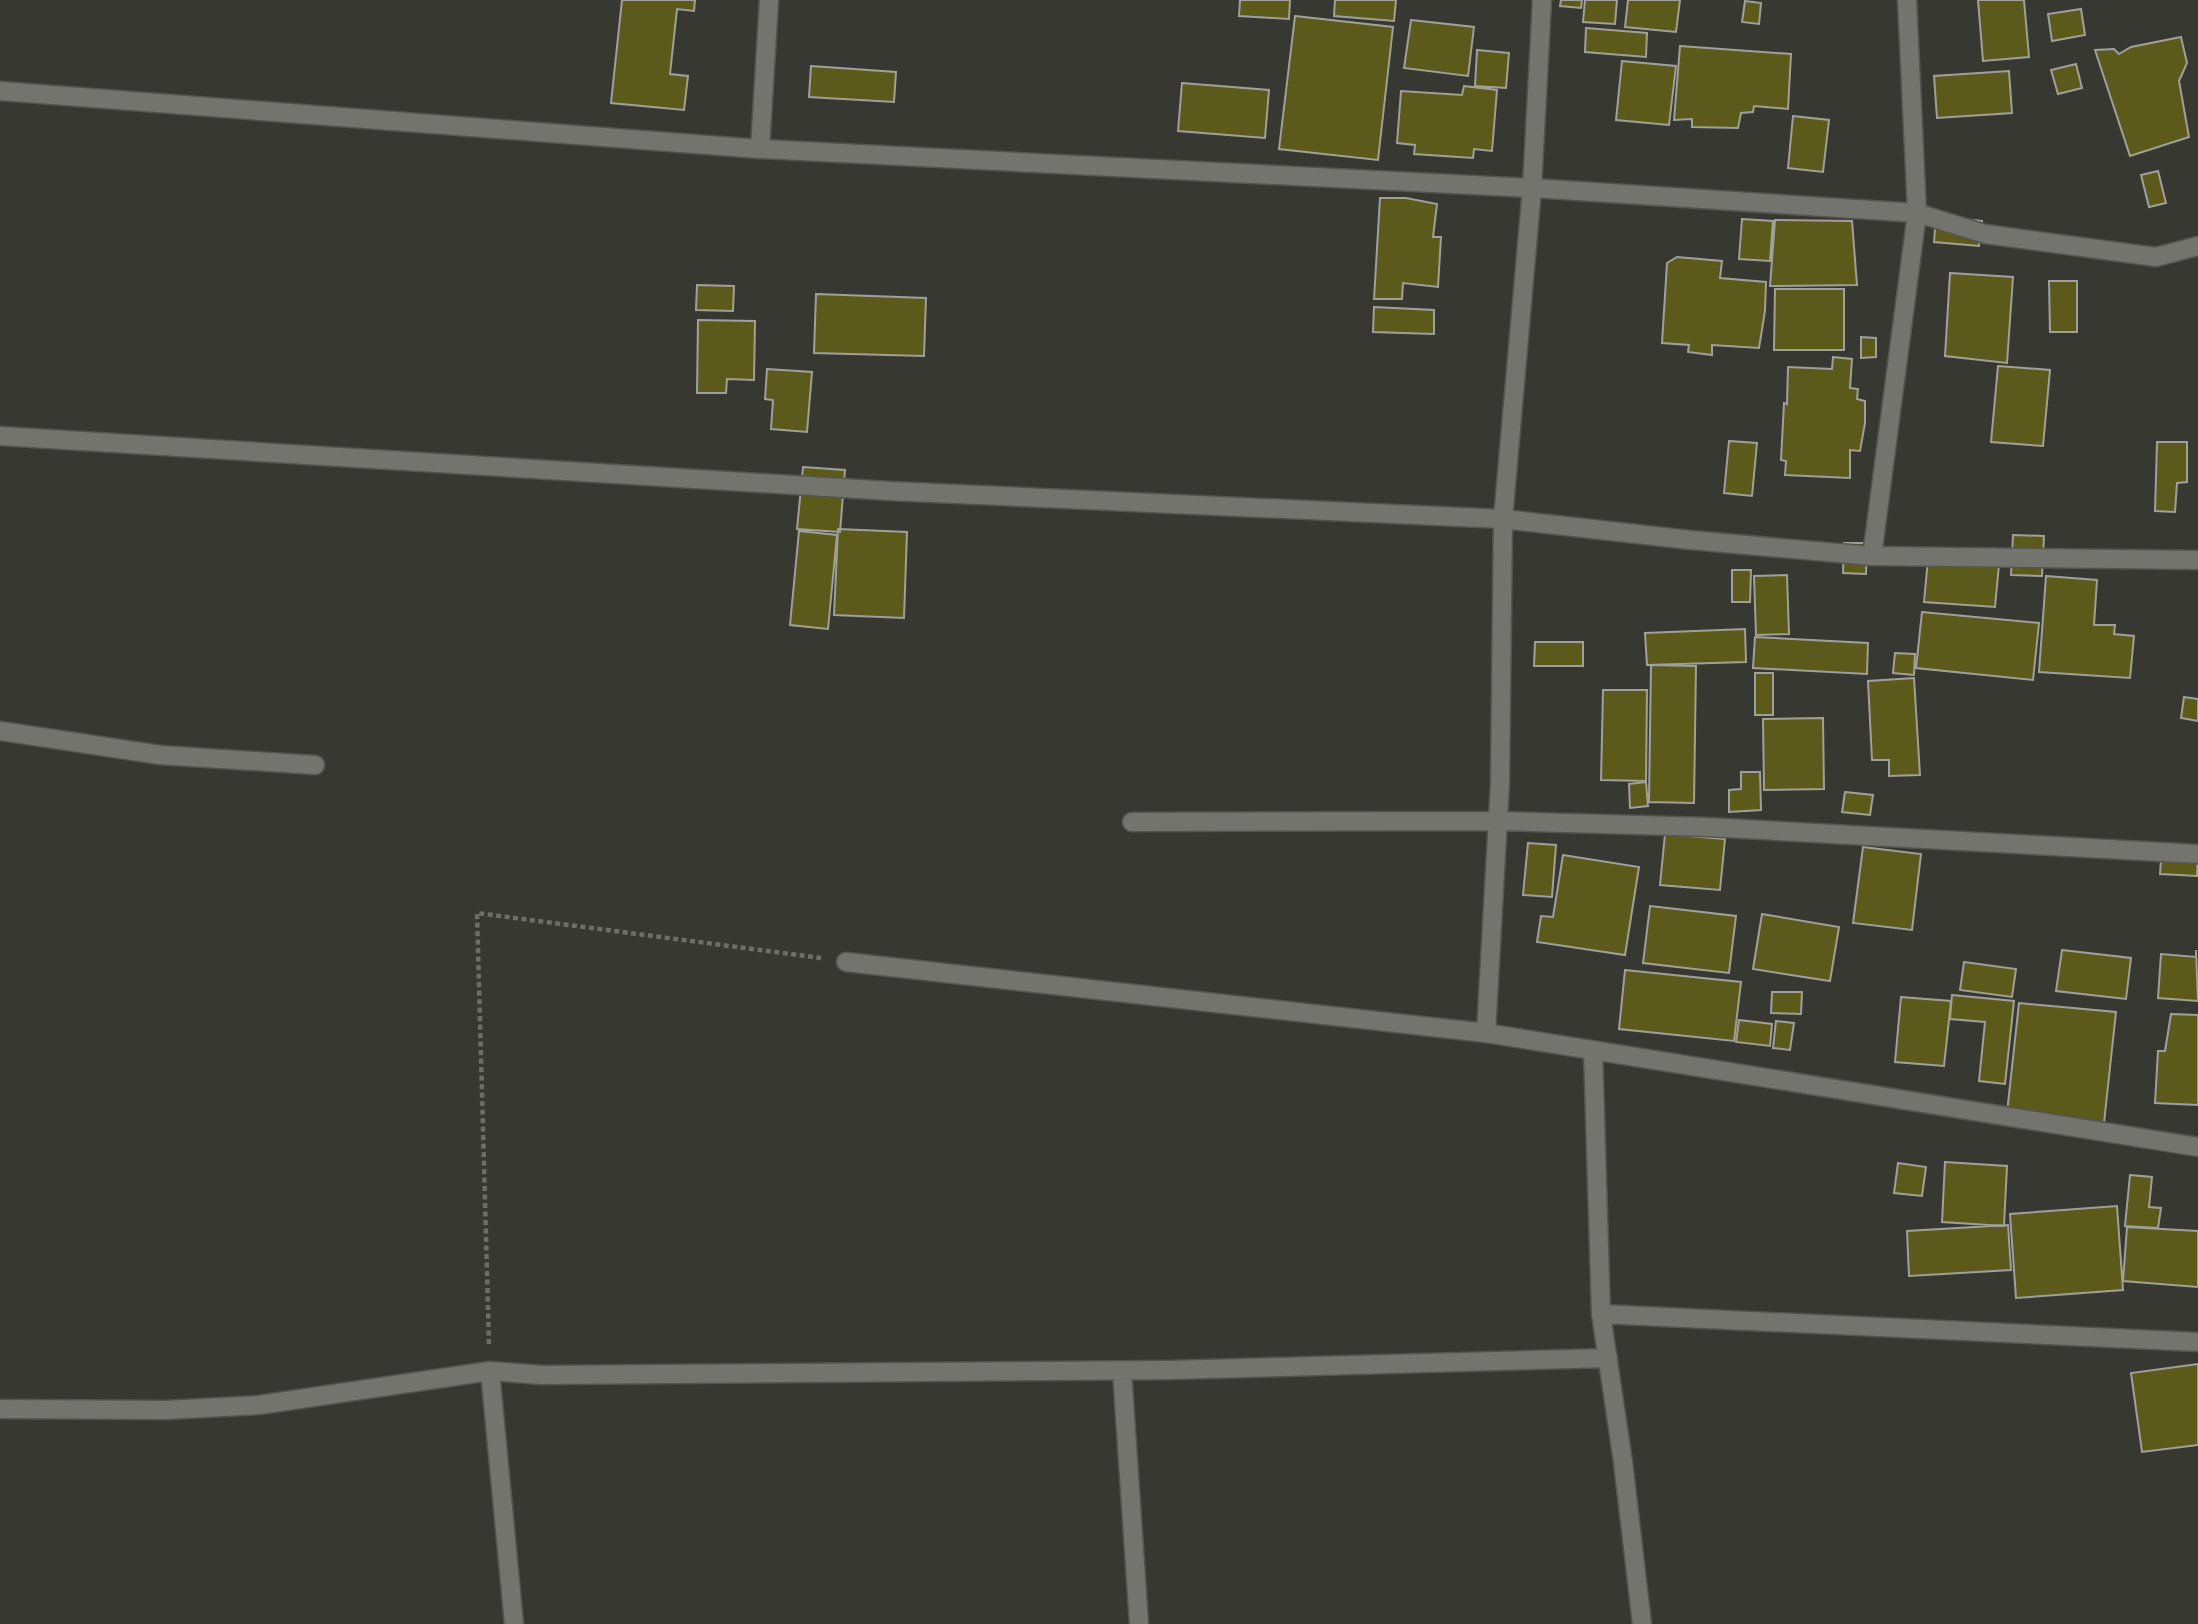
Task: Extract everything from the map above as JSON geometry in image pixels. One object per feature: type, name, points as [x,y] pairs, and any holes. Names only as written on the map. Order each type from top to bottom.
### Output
[{"type":"street","points":[[760,149],[769,0]]},
{"type":"street","points":[[1486,1033],[1498,821],[1503,519],[1532,188],[1542,0]]},
{"type":"street","points":[[1872,556],[1917,213],[1907,0]]},
{"type":"street","points":[[0,92],[760,149],[1532,188],[1917,213],[1985,234],[2156,257],[2198,246]]},
{"type":"street","points":[[0,436],[890,491],[1503,519],[1690,540],[1872,556],[2198,560]]},
{"type":"street","points":[[0,732],[160,755],[315,765]]},
{"type":"street","points":[[1132,822],[1498,821],[1707,827],[2198,854]]},
{"type":"street","points":[[846,962],[1486,1033],[2198,1147]]},
{"type":"street","points":[[1593,1050],[1601,1314],[1623,1462],[1642,1624]]},
{"type":"street","points":[[1601,1314],[2198,1342]]},
{"type":"street","points":[[0,1409],[166,1410],[259,1405],[490,1371],[556,1375],[1122,1371],[1608,1358]]},
{"type":"street","points":[[490,1371],[514,1624]]},
{"type":"street","points":[[1122,1371],[1139,1624]]},
{"type":"path","points":[[490,1371],[477,912],[846,962]]},
{"type":"building","points":[[622,0],[695,0],[694,11],[677,9],[670,74],[688,76],[684,110],[611,103]]},
{"type":"building","points":[[1240,0],[1290,0],[1289,19],[1239,16]]},
{"type":"building","points":[[1335,0],[1396,0],[1394,21],[1334,16]]},
{"type":"building","points":[[1561,0],[1582,0],[1581,8],[1560,6]]},
{"type":"building","points":[[1585,0],[1617,0],[1615,24],[1583,22]]},
{"type":"building","points":[[1628,0],[1680,0],[1676,32],[1625,27]]},
{"type":"building","points":[[1978,0],[2024,0],[2029,57],[1983,61]]},
{"type":"building","points":[[1745,1],[1761,3],[1759,24],[1742,22]]},
{"type":"building","points":[[2081,9],[2085,35],[2052,41],[2048,14]]},
{"type":"building","points":[[1295,16],[1393,27],[1378,160],[1279,149]]},
{"type":"building","points":[[1411,20],[1474,27],[1468,76],[1404,68]]},
{"type":"building","points":[[1586,28],[1647,33],[1646,57],[1585,52]]},
{"type":"building","points":[[2181,37],[2187,63],[2179,81],[2189,137],[2130,156],[2095,50],[2114,49],[2119,54],[2131,47]]},
{"type":"building","points":[[1680,46],[1791,54],[1788,109],[1754,106],[1753,112],[1741,113],[1738,128],[1692,127],[1692,119],[1674,120]]},
{"type":"building","points":[[1477,50],[1509,53],[1506,88],[1475,86]]},
{"type":"building","points":[[1622,61],[1676,66],[1669,125],[1616,120]]},
{"type":"building","points":[[2076,64],[2082,88],[2058,94],[2051,70]]},
{"type":"building","points":[[811,66],[896,72],[894,102],[809,97]]},
{"type":"building","points":[[2009,71],[2012,113],[1937,118],[1934,76]]},
{"type":"building","points":[[1182,83],[1269,90],[1265,138],[1178,131]]},
{"type":"building","points":[[1464,86],[1497,90],[1492,151],[1474,149],[1473,158],[1414,154],[1415,145],[1397,143],[1401,91],[1462,95]]},
{"type":"building","points":[[1793,116],[1829,120],[1823,172],[1788,168]]},
{"type":"building","points":[[2158,171],[2166,203],[2149,207],[2141,175]]},
{"type":"building","points":[[1380,198],[1406,198],[1437,204],[1433,237],[1441,237],[1438,287],[1403,283],[1402,299],[1374,299]]},
{"type":"building","points":[[1936,217],[1982,221],[1979,246],[1934,242]]},
{"type":"building","points":[[1742,219],[1773,221],[1770,261],[1739,259]]},
{"type":"building","points":[[1775,220],[1852,221],[1857,285],[1770,286]]},
{"type":"building","points":[[1677,257],[1722,261],[1720,278],[1766,282],[1759,348],[1712,345],[1712,355],[1688,352],[1689,345],[1662,343],[1667,263]]},
{"type":"building","points":[[1950,273],[2013,277],[2007,363],[1945,356]]},
{"type":"building","points":[[2049,281],[2077,281],[2077,332],[2050,332]]},
{"type":"building","points":[[697,285],[734,286],[733,311],[696,310]]},
{"type":"building","points":[[1775,289],[1844,289],[1844,350],[1774,350]]},
{"type":"building","points":[[816,294],[926,298],[924,356],[814,353]]},
{"type":"building","points":[[1374,307],[1434,310],[1434,334],[1373,332]]},
{"type":"building","points":[[698,320],[755,321],[754,380],[727,379],[726,393],[697,393]]},
{"type":"building","points":[[1861,337],[1876,338],[1876,357],[1861,358]]},
{"type":"building","points":[[1833,357],[1852,359],[1850,388],[1858,389],[1857,399],[1865,401],[1865,423],[1860,451],[1850,450],[1850,478],[1785,475],[1786,461],[1781,460],[1788,367],[1832,369]]},
{"type":"building","points":[[1998,366],[2050,370],[2043,446],[1991,442]]},
{"type":"building","points":[[767,369],[812,372],[807,432],[771,429],[773,400],[765,399]]},
{"type":"building","points":[[1729,441],[1757,443],[1752,496],[1724,493]]},
{"type":"building","points":[[2157,442],[2187,442],[2187,482],[2177,483],[2175,512],[2155,511]]},
{"type":"building","points":[[803,467],[845,470],[840,532],[797,529]]},
{"type":"building","points":[[838,529],[907,532],[904,618],[834,615]]},
{"type":"building","points":[[799,531],[837,535],[828,629],[790,625]]},
{"type":"building","points":[[2013,535],[2044,536],[2042,576],[2011,575]]},
{"type":"building","points":[[1844,543],[1867,543],[1866,574],[1843,573]]},
{"type":"building","points":[[1929,548],[2000,554],[1995,607],[1924,602]]},
{"type":"building","points":[[1732,570],[1751,570],[1750,602],[1732,602]]},
{"type":"building","points":[[1787,575],[1789,634],[1756,635],[1754,576]]},
{"type":"building","points":[[2046,576],[2097,580],[2094,625],[2115,625],[2114,634],[2134,636],[2130,678],[2039,672]]},
{"type":"building","points":[[1922,612],[2039,623],[2033,680],[1916,668]]},
{"type":"building","points":[[1745,629],[1746,662],[1647,665],[1645,633]]},
{"type":"building","points":[[1755,637],[1868,643],[1867,674],[1753,668]]},
{"type":"building","points":[[1535,642],[1583,642],[1583,666],[1534,666]]},
{"type":"building","points":[[1895,653],[1915,654],[1914,675],[1893,673]]},
{"type":"building","points":[[1651,665],[1696,666],[1694,803],[1649,802]]},
{"type":"building","points":[[1755,673],[1773,673],[1773,715],[1755,715]]},
{"type":"building","points":[[1914,678],[1920,775],[1889,776],[1889,760],[1872,760],[1868,681]]},
{"type":"building","points":[[1603,690],[1647,690],[1646,781],[1601,780]]},
{"type":"building","points":[[2184,697],[2198,699],[2198,721],[2181,718]]},
{"type":"building","points":[[1823,718],[1824,789],[1764,790],[1763,719]]},
{"type":"building","points":[[1741,772],[1760,772],[1761,810],[1729,812],[1729,790],[1741,789]]},
{"type":"building","points":[[1646,782],[1648,806],[1630,808],[1629,784]]},
{"type":"building","points":[[1845,792],[1873,795],[1870,815],[1842,812]]},
{"type":"building","points":[[1665,834],[1725,839],[1720,890],[1660,885]]},
{"type":"building","points":[[1528,843],[1556,845],[1552,897],[1523,895]]},
{"type":"building","points":[[2162,845],[2198,848],[2197,876],[2160,874]]},
{"type":"building","points":[[1863,847],[1921,854],[1912,930],[1853,923]]},
{"type":"building","points":[[1563,855],[1639,867],[1625,955],[1537,942],[1541,916],[1553,917]]},
{"type":"building","points":[[1650,906],[1736,916],[1729,973],[1643,963]]},
{"type":"building","points":[[1762,914],[1839,927],[1830,981],[1753,969]]},
{"type":"building","points":[[2062,950],[2131,958],[2126,999],[2056,991]]},
{"type":"building","points":[[2196,950],[2198,1001],[2158,998],[2161,954],[2196,957]]},
{"type":"building","points":[[1964,962],[2016,969],[2012,997],[1960,990]]},
{"type":"building","points":[[1625,970],[1741,982],[1734,1041],[1619,1029]]},
{"type":"building","points":[[1772,992],[1802,992],[1801,1014],[1771,1013]]},
{"type":"building","points":[[1952,995],[2014,1001],[2005,1084],[1979,1081],[1985,1022],[1950,1019]]},
{"type":"building","points":[[1901,997],[1951,1001],[1944,1066],[1895,1062]]},
{"type":"building","points":[[2019,1003],[2116,1012],[2104,1123],[2007,1113]]},
{"type":"building","points":[[2171,1014],[2198,1015],[2198,1105],[2155,1103],[2158,1051],[2165,1051]]},
{"type":"building","points":[[1739,1020],[1772,1024],[1770,1046],[1736,1042]]},
{"type":"building","points":[[1776,1021],[1794,1023],[1790,1050],[1773,1048]]},
{"type":"building","points":[[1945,1162],[2007,1166],[2004,1226],[1942,1222]]},
{"type":"building","points":[[1898,1163],[1926,1167],[1922,1196],[1894,1193]]},
{"type":"building","points":[[2130,1175],[2152,1177],[2149,1207],[2161,1208],[2158,1228],[2125,1226]]},
{"type":"building","points":[[2117,1206],[2123,1290],[2016,1298],[2010,1214]]},
{"type":"building","points":[[2008,1225],[2011,1270],[1909,1276],[1907,1231]]},
{"type":"building","points":[[2127,1227],[2198,1231],[2198,1287],[2123,1281]]},
{"type":"building","points":[[2198,1364],[2198,1445],[2142,1452],[2131,1373]]}]
